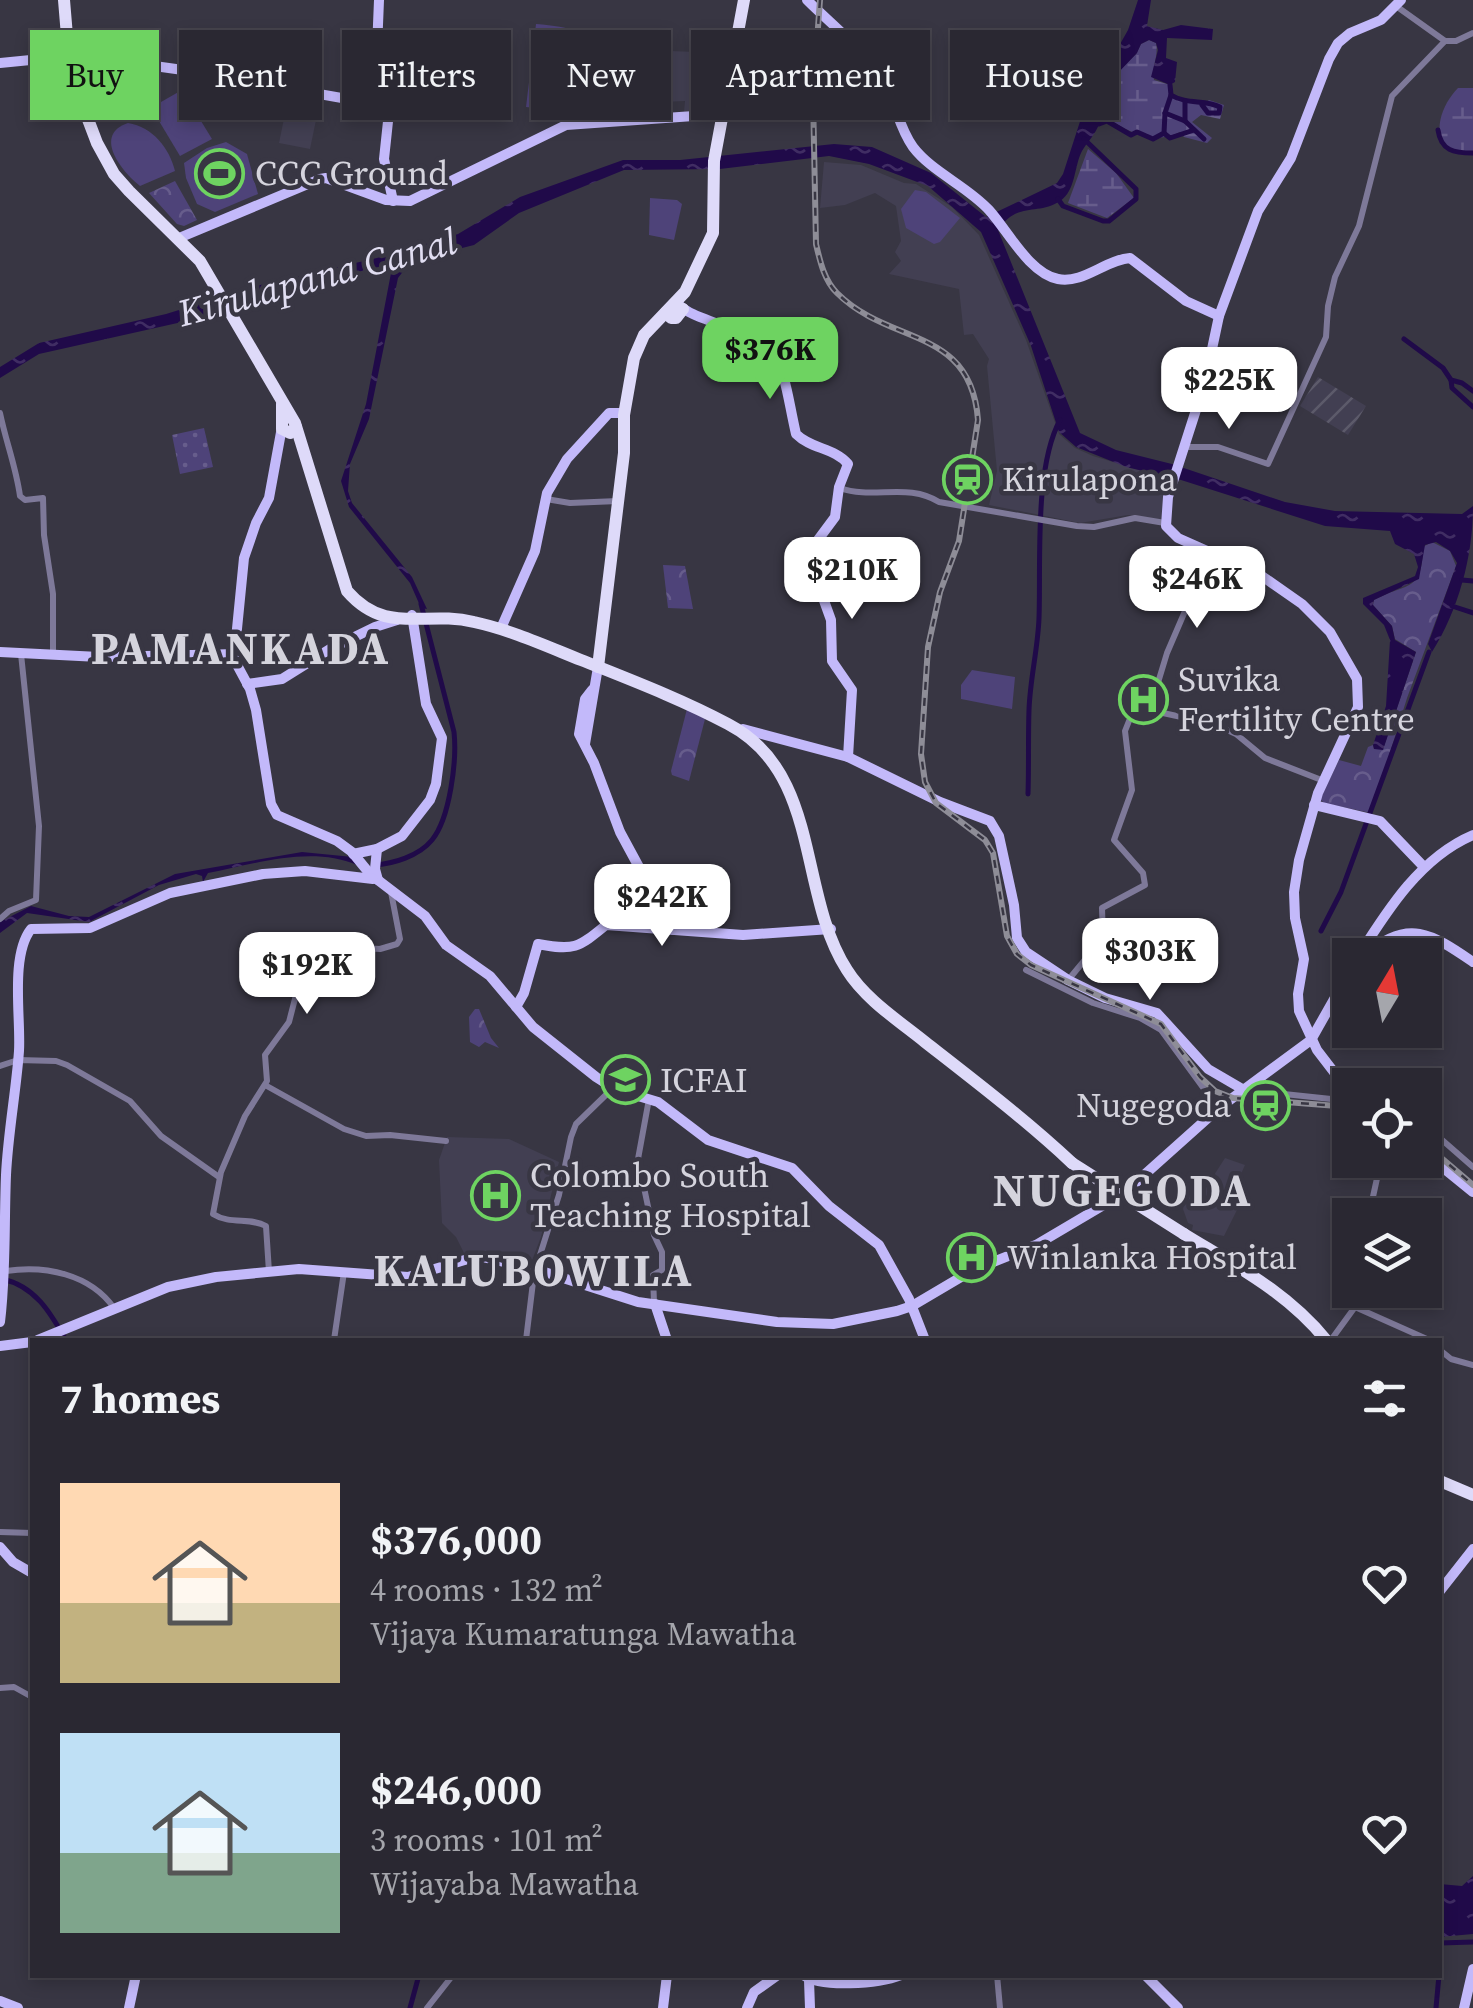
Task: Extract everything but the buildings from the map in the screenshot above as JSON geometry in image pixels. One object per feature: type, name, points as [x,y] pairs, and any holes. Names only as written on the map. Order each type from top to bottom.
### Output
[{"type":"highway","points":[[66,0],[68,30]]},
{"type":"highway","points":[[734,30],[741,0]]},
{"type":"highway","points":[[88,120],[106,161],[129,192],[175,234]]},
{"type":"highway","points":[[90,120],[112,164],[200,261],[282,401],[289,428],[302,448],[340,579],[357,602],[375,617],[472,617],[730,725],[771,760],[787,785],[831,934],[840,958],[859,986],[1068,1159],[1125,1200],[1185,1230],[1203,1245]]},
{"type":"highway","points":[[599,668],[622,414],[637,348],[644,335],[678,301],[713,233],[710,171],[714,120]]},
{"type":"highway","points":[[599,668],[680,698],[743,730],[777,763],[791,785],[831,934]]},
{"type":"highway","points":[[1068,1159],[1278,1292],[1327,1338]]},
{"type":"highway","points":[[1442,1482],[1473,1494]]},
{"type":"main road","points":[[378,30],[379,0]]},
{"type":"main road","points":[[808,0],[873,66],[887,87],[911,145],[990,211],[1046,275],[1076,279],[1111,262],[1130,258],[1186,301],[1219,316]]},
{"type":"main road","points":[[1332,1074],[1312,1040],[1298,1002],[1304,958],[1294,892],[1314,805],[1358,707],[1358,686],[1350,664],[1321,621],[1302,604],[1259,574],[1178,538],[1165,522],[1173,480],[1205,382],[1219,316],[1258,211],[1298,144],[1330,59],[1343,38],[1381,20],[1398,3]]},
{"type":"main road","points":[[0,63],[30,60]]},
{"type":"main road","points":[[159,67],[342,98]]},
{"type":"main road","points":[[175,234],[320,179],[393,201],[420,197],[566,125],[691,117]]},
{"type":"main road","points":[[386,120],[384,159],[393,201]]},
{"type":"main road","points":[[678,301],[705,318],[748,335],[772,354],[784,376],[796,434],[846,460],[848,472],[839,488],[835,517],[806,556],[805,567],[818,584],[832,620],[832,661],[852,690],[848,757]]},
{"type":"main road","points":[[502,628],[535,551],[545,498],[567,459],[609,413],[622,414]]},
{"type":"main road","points":[[289,428],[279,454],[272,501],[249,553],[237,652],[249,683],[278,809],[286,818],[338,838],[390,890],[425,916],[446,945],[490,976],[533,1027],[612,1088],[670,1110],[708,1140],[792,1168],[829,1206],[879,1244],[924,1338]]},
{"type":"main road","points":[[249,683],[282,679],[375,617]]},
{"type":"main road","points":[[0,1322],[5,1278],[6,1172],[18,1060],[20,959],[30,930],[90,928],[144,902],[214,882],[365,864],[405,833],[430,800],[441,748],[441,732],[426,704],[417,617]]},
{"type":"main road","points":[[0,651],[20,649],[99,657],[237,652]]},
{"type":"main road","points":[[599,668],[585,699],[579,734],[620,832],[674,930]]},
{"type":"main road","points":[[743,730],[848,757],[995,825],[1014,905],[1017,938],[1036,960],[1120,1004],[1157,1013],[1208,1069],[1244,1090]]},
{"type":"main road","points":[[1314,805],[1371,817],[1424,868]]},
{"type":"main road","points":[[1377,938],[1424,868],[1450,846],[1473,835]]},
{"type":"main road","points":[[516,1007],[538,944],[565,950],[582,946],[606,926],[742,935],[831,934]]},
{"type":"main road","points":[[1377,938],[1381,933],[1424,933],[1473,962]]},
{"type":"main road","points":[[42,1338],[168,1287],[216,1277],[299,1268],[408,1276],[478,1256],[536,1269],[622,1298],[806,1325],[833,1324],[912,1306],[973,1270],[1036,1245],[1125,1200],[1218,1108],[1312,1040],[1332,1003]]},
{"type":"main road","points":[[1442,1167],[1473,1192]]},
{"type":"main road","points":[[654,1304],[666,1338]]},
{"type":"main road","points":[[0,1346],[30,1342]]},
{"type":"main road","points":[[0,1547],[13,1562],[30,1572]]},
{"type":"main road","points":[[1442,1588],[1473,1549]]},
{"type":"main road","points":[[1464,2008],[1473,1969]]},
{"type":"main road","points":[[130,2008],[135,1978]]},
{"type":"main road","points":[[663,2008],[667,1978]]},
{"type":"main road","points":[[747,2008],[754,1992],[774,1978]]},
{"type":"main road","points":[[810,2002],[815,1978],[864,1983],[886,1978]]},
{"type":"main road","points":[[1145,1978],[1175,2008]]},
{"type":"main road","points":[[0,2001],[18,2008]]},
{"type":"street","points":[[1398,3],[1445,42]]},
{"type":"street","points":[[1184,447],[1218,447],[1268,464],[1322,347],[1335,277],[1356,236],[1392,96],[1445,42],[1473,33]]},
{"type":"street","points":[[0,413],[20,496],[25,500],[44,498],[44,535],[53,594],[53,652]]},
{"type":"street","points":[[839,488],[920,492],[939,502],[1094,527],[1135,518],[1165,522]]},
{"type":"street","points":[[545,498],[570,503],[616,501]]},
{"type":"street","points":[[1154,708],[1167,653],[1210,552]]},
{"type":"street","points":[[0,919],[36,900],[39,826],[20,649]]},
{"type":"street","points":[[1068,980],[1104,938],[1102,908],[1145,885],[1143,873],[1114,840],[1132,790],[1125,730],[1128,719],[1154,708],[1225,728],[1265,758],[1324,781]]},
{"type":"street","points":[[269,1272],[266,1226],[215,1216],[214,1199],[220,1177],[245,1116],[265,1085],[265,1055],[288,1022],[304,964],[330,965],[331,946],[380,949],[399,942],[390,890]]},
{"type":"street","points":[[1026,970],[1161,1030],[1218,1108]]},
{"type":"street","points":[[0,1066],[18,1060],[56,1061],[119,1093],[161,1136],[220,1177]]},
{"type":"street","points":[[265,1085],[344,1129],[366,1136],[446,1141]]},
{"type":"street","points":[[526,1338],[536,1269],[559,1194],[564,1158],[576,1124],[612,1088]]},
{"type":"street","points":[[1244,1090],[1332,1096]]},
{"type":"street","points":[[650,1100],[638,1159],[654,1235],[662,1252],[662,1270],[653,1276],[654,1304]]},
{"type":"street","points":[[1442,1140],[1473,1168]]},
{"type":"street","points":[[5,1278],[36,1268],[79,1279],[114,1308]]},
{"type":"street","points":[[334,1338],[344,1272]]},
{"type":"street","points":[[1331,1338],[1354,1308]]},
{"type":"street","points":[[1357,1308],[1424,1338]]},
{"type":"street","points":[[1442,1352],[1451,1359],[1473,1365]]},
{"type":"street","points":[[0,1532],[30,1533]]},
{"type":"street","points":[[0,1688],[14,1687],[30,1696]]},
{"type":"street","points":[[427,2008],[450,1978]]},
{"type":"street","points":[[997,1978],[1000,2008]]},
{"type":"shaded area","points":[[671,51],[691,52],[691,111],[684,112],[685,101],[671,102]]},
{"type":"shaded area","points":[[284,120],[316,120],[310,149],[279,143]]},
{"type":"shaded area","points":[[824,162],[861,165],[916,184],[952,207],[979,235],[1026,340],[1059,434],[1075,448],[1093,456],[1170,479],[1164,521],[1128,515],[1080,523],[989,505],[997,471],[989,359],[973,334],[964,335],[959,289],[889,274],[901,261],[895,252],[901,241],[896,206],[875,193],[845,205],[820,208]]},
{"type":"shaded area","points":[[1318,377],[1366,406],[1348,435],[1300,406]]},
{"type":"shaded area","name":"Colombo South Teaching Hospital","points":[[447,1137],[509,1139],[559,1162],[531,1263],[508,1256],[465,1255],[456,1237],[442,1223],[439,1160]]},
{"type":"shaded area","points":[[1225,1158],[1245,1165],[1232,1194],[1209,1183]]},
{"type":"shaded area","points":[[1190,1182],[1226,1194],[1224,1201],[1238,1208],[1224,1236],[1192,1230],[1183,1209]]},
{"type":"green space","points":[[536,24],[574,30],[535,30]]},
{"type":"green space","points":[[1149,40],[1156,43],[1154,80],[1170,85],[1170,98],[1205,103],[1209,100],[1224,105],[1220,119],[1201,115],[1192,122],[1212,138],[1207,143],[1184,137],[1180,132],[1161,137],[1142,135],[1111,120],[1119,120],[1119,71]]},
{"type":"green space","points":[[531,66],[531,108],[526,107]]},
{"type":"green space","points":[[1458,88],[1473,88],[1473,153],[1450,151],[1441,137],[1443,111]]},
{"type":"green space","points":[[179,92],[179,120],[200,120],[212,139],[180,156],[158,120],[159,103]]},
{"type":"green space","points":[[128,123],[159,140],[175,171],[140,186],[133,180],[111,145],[117,129]]},
{"type":"green space","name":"CCC Ground","points":[[226,142],[247,154],[258,194],[215,212],[197,204],[184,163],[207,148]]},
{"type":"green space","points":[[1088,149],[1116,173],[1134,198],[1107,218],[1068,203]]},
{"type":"green space","points":[[175,181],[197,220],[184,226],[177,224],[149,193]]},
{"type":"green space","points":[[915,190],[926,192],[960,218],[940,242],[934,244],[906,228],[901,209]]},
{"type":"green space","points":[[650,198],[677,200],[682,204],[674,240],[649,235]]},
{"type":"green space","points":[[204,428],[213,467],[180,474],[172,435]]},
{"type":"green space","points":[[1432,542],[1450,551],[1456,566],[1407,698],[1371,813],[1324,803],[1320,799],[1339,760],[1361,766],[1368,747],[1383,749],[1416,652],[1395,639],[1392,626],[1373,605],[1374,600],[1416,579],[1423,547]]},
{"type":"green space","points":[[663,565],[685,566],[693,609],[668,608]]},
{"type":"green space","points":[[972,670],[1015,677],[1012,709],[961,699],[961,685]]},
{"type":"green space","points":[[687,709],[705,719],[689,781],[672,775],[671,771]]},
{"type":"green space","points":[[479,1009],[499,1048],[485,1042],[479,1047],[470,1042],[469,1017]]},
{"type":"water","points":[[1138,0],[1151,0],[1147,26],[1163,30],[1181,25],[1213,29],[1212,40],[1167,38],[1166,58],[1177,62],[1175,82],[1170,85],[1151,77],[1158,50],[1156,43],[1149,40],[1141,44],[1119,72],[1119,46]]},
{"type":"water","name":"Kirulapana Canal","points":[[1080,120],[1094,120],[1099,124],[1082,151],[1065,197],[1052,205],[1013,215],[998,230],[1080,433],[1116,450],[1172,464],[1285,502],[1335,511],[1462,514],[1473,506],[1463,582],[1432,652],[1428,644],[1457,563],[1450,551],[1436,542],[1425,545],[1419,579],[1374,600],[1373,605],[1392,626],[1395,640],[1416,652],[1383,750],[1374,749],[1373,745],[1386,706],[1390,640],[1384,625],[1363,604],[1363,598],[1415,576],[1418,567],[1414,554],[1395,544],[1390,531],[1325,526],[1181,480],[1126,467],[1076,447],[1059,432],[1031,346],[981,232],[928,186],[869,164],[829,156],[720,169],[624,170],[519,213],[474,245],[411,261],[398,278],[369,419],[350,464],[348,491],[352,503],[412,577],[427,609],[421,608],[410,583],[349,507],[341,481],[366,404],[391,273],[387,265],[252,297],[191,320],[39,354],[0,378],[0,367],[39,343],[166,314],[256,286],[394,254],[458,234],[520,197],[623,160],[680,160],[834,144],[872,147],[931,173],[986,217],[1057,183]]},
{"type":"water","points":[[302,852],[353,857],[357,865],[339,859],[302,856],[264,861],[208,873],[203,882],[202,876],[196,874],[159,885],[89,922],[27,913],[0,933],[0,922],[31,906],[89,917],[175,874]]},
{"type":"water","points":[[1473,1876],[1473,1934],[1442,1937],[1442,1884],[1462,1886]]},
{"type":"waterway","points":[[1170,85],[1171,95],[1220,107],[1219,113],[1208,113],[1202,105]]},
{"type":"waterway","points":[[1099,124],[1107,121],[1131,135],[1137,132],[1153,139],[1164,133],[1171,95]]},
{"type":"waterway","points":[[1185,101],[1185,121]]},
{"type":"waterway","points":[[1165,113],[1185,121],[1204,139]]},
{"type":"waterway","points":[[1165,134],[1170,138],[1194,130]]},
{"type":"waterway","points":[[1438,130],[1442,142],[1450,149],[1473,153]]},
{"type":"waterway","points":[[1058,199],[1063,206],[1103,221],[1109,221],[1136,199],[1136,189],[1084,139]]},
{"type":"waterway","points":[[1404,339],[1443,368],[1451,380],[1473,391]]},
{"type":"waterway","points":[[1451,380],[1452,388],[1473,407]]},
{"type":"waterway","points":[[1028,794],[1042,489],[1060,420]]},
{"type":"waterway","points":[[1462,580],[1473,581]]},
{"type":"waterway","points":[[374,865],[405,858],[427,846],[443,818],[451,788],[454,732],[421,604]]},
{"type":"waterway","points":[[1452,606],[1473,613]]},
{"type":"waterway","points":[[1321,931],[1341,892],[1429,652]]},
{"type":"waterway","points":[[2,1279],[33,1294],[65,1338]]},
{"type":"waterway","points":[[1442,1943],[1473,1942]]},
{"type":"waterway","points":[[410,2008],[418,1978]]},
{"type":"waterway","points":[[1436,2008],[1439,1978]]},
{"type":"railway","points":[[820,0],[813,95],[816,244],[823,270],[837,293],[858,310],[944,352],[960,368],[972,390],[978,420],[959,541],[940,592],[928,647],[921,754],[925,782],[936,803],[985,840],[993,853],[1007,936],[1017,954],[1031,965],[1161,1024],[1215,1091],[1233,1098],[1332,1106]]},
{"type":"railway","points":[[1442,1159],[1473,1185]]},
{"type":"place","name":"CCC Ground","points":[[220,173]]},
{"type":"place","name":"Kirulapona","points":[[967,479]]},
{"type":"place","name":"Suvika Fertility Centre","points":[[1143,699]]},
{"type":"place","name":"ICFAI","points":[[625,1080]]},
{"type":"place","name":"Nugegoda","points":[[1266,1105]]},
{"type":"place","name":"Colombo South Teaching Hospital","points":[[495,1195]]},
{"type":"place","name":"Winlanka Hospital","points":[[972,1257]]},
{"type":"district","name":"PAMANKADA","points":[[241,648]]},
{"type":"district","name":"NUGEGODA","points":[[1123,1190]]},
{"type":"district","name":"KALUBOWILA","points":[[534,1270]]}]
